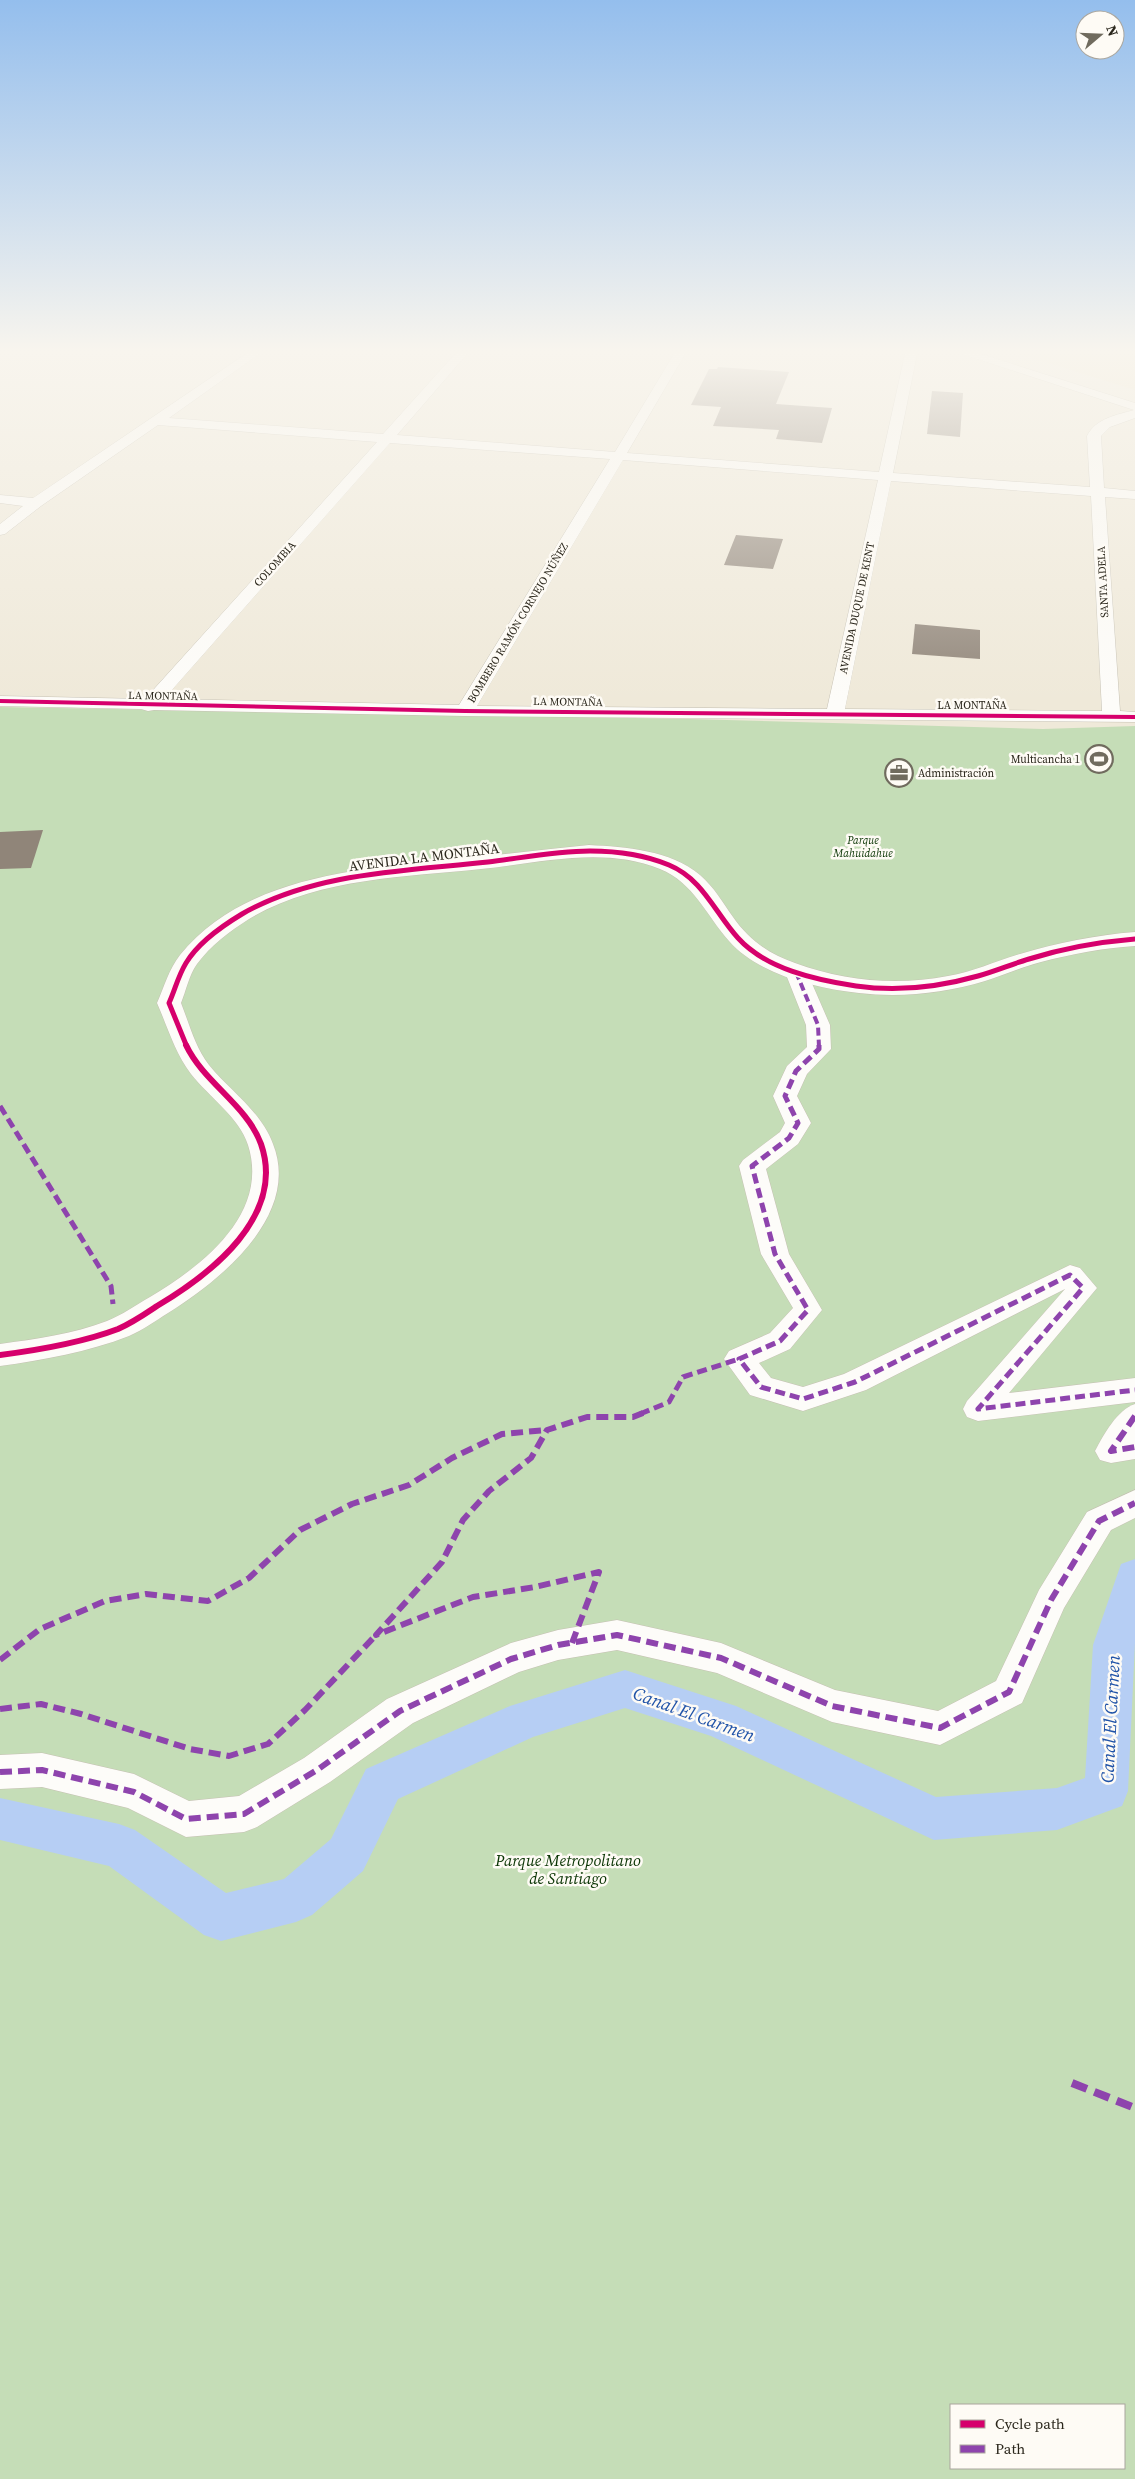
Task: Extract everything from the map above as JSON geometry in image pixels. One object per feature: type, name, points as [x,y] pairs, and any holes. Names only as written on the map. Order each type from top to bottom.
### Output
[{"type":"street","points":[[0,531],[84,470]]},
{"type":"street","name":"COLOMBIA","points":[[148,706],[359,470]]},
{"type":"street","name":"BOMBERO RAMÓN CORNEJO NÚÑEZ","points":[[465,711],[611,470]]},
{"type":"street","points":[[801,470],[1135,494]]},
{"type":"street","name":"AVENIDA DUQUE DE KENT","points":[[835,714],[886,470]]},
{"type":"street","name":"SANTA ADELA","points":[[1096,470],[1111,716]]},
{"type":"street","points":[[0,499],[36,503]]},
{"type":"street","name":"LA MONTAÑA","points":[[0,701],[148,706],[465,711],[1135,717]]},
{"type":"street","name":"AVENIDA LA MONTAÑA","points":[[0,1355],[45,1349],[116,1330],[166,1301],[203,1276],[249,1227],[264,1194],[266,1168],[261,1144],[252,1129],[193,1059],[169,1003],[188,960],[212,935],[258,905],[308,887],[374,874],[589,851],[624,853],[661,862],[691,878],[705,893],[737,936],[753,951],[796,972],[833,983],[881,989],[932,986],[969,979],[1049,954],[1095,944],[1135,939]]},
{"type":"street","points":[[796,972],[818,1025],[819,1049],[796,1072],[785,1096],[798,1123],[789,1138],[752,1166],[775,1254],[808,1310],[780,1341],[739,1359],[761,1387],[803,1399],[855,1382],[1070,1275],[1083,1288],[978,1409],[1135,1390]]},
{"type":"street","points":[[1135,1416],[1111,1451],[1135,1447]]},
{"type":"street","points":[[0,1772],[42,1770],[134,1792],[186,1819],[244,1814],[317,1770],[400,1711],[511,1659],[558,1645],[617,1635],[721,1658],[832,1706],[940,1728],[1010,1692],[1051,1600],[1099,1521],[1135,1502]]},
{"type":"green space","name":"Parque Metropolitano de Santiago","points":[[0,707],[690,719],[1043,729],[1135,726],[1135,2479],[0,2479]]},
{"type":"building","points":[[736,535],[783,539],[773,569],[724,565]]},
{"type":"building","points":[[915,624],[980,630],[980,659],[912,654]]},
{"type":"building","points":[[43,830],[31,868],[0,869],[0,832]]},
{"type":"waterway","name":"Canal El Carmen","points":[[0,1819],[119,1846],[221,1918],[296,1899],[347,1855],[382,1784],[525,1720],[625,1689],[721,1720],[934,1819],[1057,1809],[1106,1791],[1114,1645],[1135,1576]]},
{"type":"marked path","points":[[796,972],[818,1025],[819,1049],[796,1071],[785,1096],[798,1123],[789,1138],[752,1166],[775,1254],[808,1310],[780,1341],[739,1359],[761,1387],[803,1399],[855,1382],[1070,1275],[1083,1288],[978,1409],[1135,1390]]},
{"type":"marked path","points":[[0,1106],[111,1286],[113,1304]]},
{"type":"marked path","points":[[572,1643],[599,1572],[535,1587],[473,1597],[376,1635],[442,1562],[463,1520],[489,1491],[531,1458],[547,1430],[587,1417],[633,1417],[669,1402],[683,1377],[739,1359]]},
{"type":"marked path","points":[[1135,1416],[1111,1451],[1135,1447]]},
{"type":"marked path","points":[[0,1660],[40,1629],[105,1601],[146,1594],[208,1601],[249,1578],[300,1530],[352,1504],[409,1485],[452,1458],[502,1434],[547,1430]]},
{"type":"marked path","points":[[0,1772],[42,1770],[134,1792],[186,1819],[244,1814],[317,1770],[400,1711],[511,1659],[558,1645],[617,1635],[721,1658],[832,1706],[940,1728],[1009,1692],[1051,1600],[1099,1521],[1135,1503]]},
{"type":"marked path","points":[[0,1709],[41,1704],[81,1714],[190,1749],[229,1756],[268,1744],[305,1710],[376,1635]]},
{"type":"marked path","points":[[1072,2083],[1135,2108]]},
{"type":"cycle path","points":[[0,701],[465,711],[1135,717]]},
{"type":"cycle path","points":[[0,1355],[72,1342],[128,1324],[195,1281],[236,1243],[252,1221],[262,1197],[266,1172],[261,1145],[248,1122],[209,1080],[193,1059],[169,1003],[180,974],[189,959],[214,934],[243,914],[274,899],[308,888],[380,874],[589,851],[644,857],[682,872],[699,886],[731,930],[749,949],[771,962],[816,978],[838,983],[882,988],[904,988],[948,983],[985,974],[1031,958],[1069,949],[1135,939]]},
{"type":"place","name":"Multicancha 1","points":[[1099,759]]},
{"type":"place","name":"Administración","points":[[899,773]]},
{"type":"park label","name":"Parque Mahuidahue","points":[[863,846]]}]
